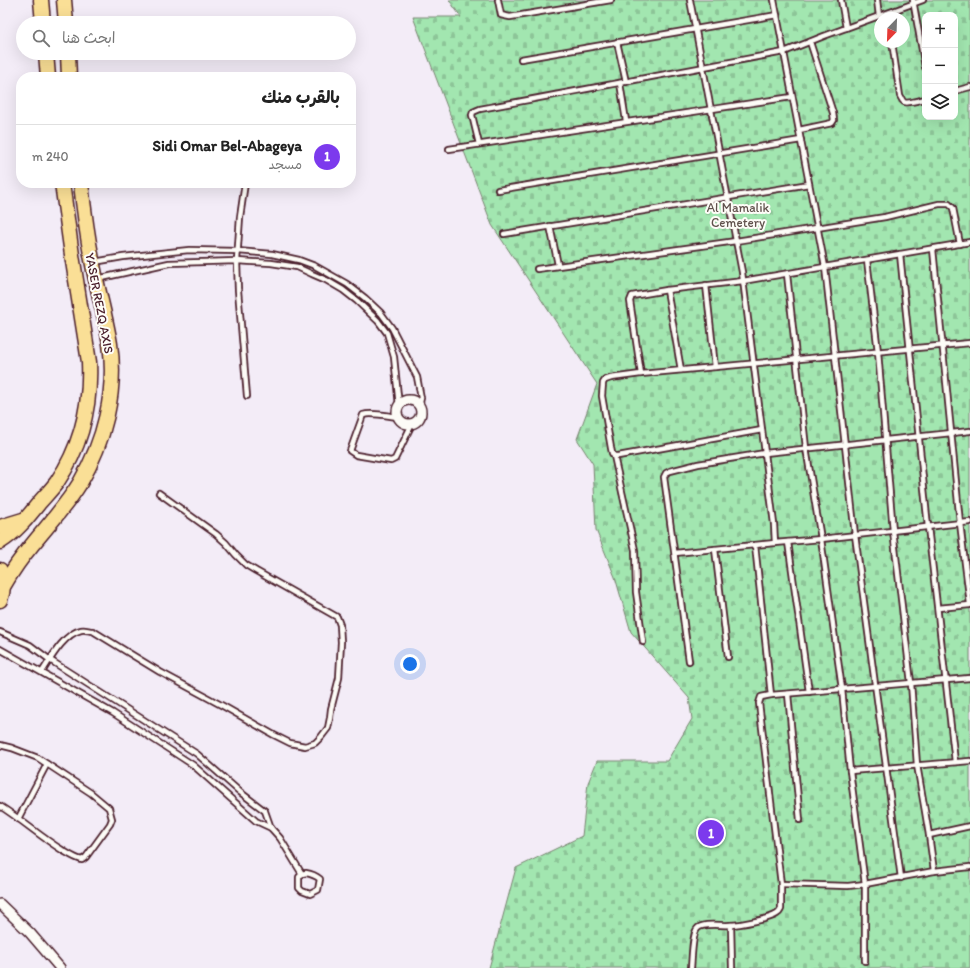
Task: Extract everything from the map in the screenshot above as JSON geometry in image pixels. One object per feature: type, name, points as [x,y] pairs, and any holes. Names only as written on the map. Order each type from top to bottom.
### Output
[{"type":"main road","points":[[42,0],[43,16]]},
{"type":"main road","points":[[64,0],[65,16]]},
{"type":"main road","points":[[47,60],[48,72]]},
{"type":"main road","points":[[68,60],[69,72]]},
{"type":"main road","name":"YASER REZQ AXIS","points":[[0,542],[18,529],[56,482],[76,446],[86,413],[90,379],[88,355],[63,188]]},
{"type":"main road","name":"YASER REZQ AXIS","points":[[4,585],[22,558],[62,509],[75,490],[94,456],[104,426],[110,395],[110,346],[92,262],[82,188]]},
{"type":"main road","points":[[0,527],[26,519]]},
{"type":"main road","points":[[0,570],[4,585],[0,600]]},
{"type":"street","points":[[410,401],[417,404],[420,408],[420,416],[412,424],[404,423],[398,417],[397,413],[399,406],[402,403],[410,401]]},
{"type":"street","points":[[0,904],[30,933],[60,968]]},
{"type":"lane","points":[[498,0],[501,15],[510,17],[612,0]]},
{"type":"lane","points":[[690,0],[743,281],[774,524],[775,543]]},
{"type":"lane","points":[[774,0],[825,267],[855,535],[901,878]]},
{"type":"lane","points":[[841,0],[846,28]]},
{"type":"lane","points":[[877,0],[878,12]]},
{"type":"lane","points":[[894,12],[913,2],[923,0]]},
{"type":"lane","points":[[913,2],[922,51]]},
{"type":"lane","points":[[521,59],[777,15]]},
{"type":"lane","points":[[479,144],[472,115],[473,112],[480,109],[620,84],[784,52],[874,18]]},
{"type":"lane","points":[[617,42],[626,82]]},
{"type":"lane","points":[[799,130],[832,122],[834,120],[810,42]]},
{"type":"lane","points":[[893,48],[900,96],[902,100],[904,102],[922,100]]},
{"type":"lane","points":[[620,84],[626,121]]},
{"type":"lane","points":[[958,90],[970,87]]},
{"type":"lane","points":[[449,149],[711,108],[792,97]]},
{"type":"lane","points":[[498,190],[801,140]]},
{"type":"lane","points":[[504,234],[809,184]]},
{"type":"lane","points":[[244,188],[240,217],[237,261],[247,396]]},
{"type":"lane","points":[[537,269],[736,241],[885,217],[939,204],[949,204],[954,208],[960,244]]},
{"type":"lane","points":[[550,226],[558,266]]},
{"type":"lane","points":[[640,374],[630,301],[632,296],[787,274],[970,242]]},
{"type":"lane","points":[[933,249],[960,523],[970,604],[938,608]]},
{"type":"lane","points":[[92,262],[188,250],[238,251],[272,254],[299,260],[329,273],[347,284],[365,298],[392,328],[417,377],[421,398],[420,408]]},
{"type":"lane","points":[[900,254],[928,527],[955,762]]},
{"type":"lane","points":[[866,260],[878,352],[893,531],[911,683],[917,765],[934,871]]},
{"type":"lane","points":[[96,280],[169,263],[237,261],[271,263],[297,267],[326,280],[343,290],[378,321],[387,333],[394,357],[399,406]]},
{"type":"lane","points":[[787,274],[806,448],[821,539],[842,689],[850,771],[865,884],[865,961]]},
{"type":"lane","points":[[706,285],[715,367]]},
{"type":"lane","points":[[667,290],[681,370]]},
{"type":"lane","points":[[643,642],[636,592],[635,550],[611,448],[602,396],[602,383],[605,380],[640,374],[970,343]]},
{"type":"lane","points":[[398,417],[376,414],[363,415],[350,450],[353,454],[391,461],[395,459],[412,424]]},
{"type":"lane","points":[[614,456],[762,430]]},
{"type":"lane","points":[[689,661],[664,477],[666,473],[698,464],[765,453],[970,431]]},
{"type":"lane","points":[[42,672],[66,639],[73,632],[82,629],[93,631],[160,672],[290,743],[305,746],[315,743],[328,728],[339,678],[341,636],[340,625],[337,617],[246,565],[216,534],[159,492]]},
{"type":"lane","points":[[675,553],[821,539],[970,522]]},
{"type":"lane","points":[[788,542],[809,692]]},
{"type":"lane","points":[[755,545],[771,695]]},
{"type":"lane","points":[[715,549],[728,657]]},
{"type":"lane","points":[[0,632],[30,645],[50,660],[197,754],[240,792],[265,811],[271,828],[280,838],[302,874]]},
{"type":"lane","points":[[0,649],[113,713],[193,765],[205,774],[256,821],[271,828]]},
{"type":"lane","points":[[691,968],[693,944],[698,927],[702,925],[731,925],[765,919],[776,914],[781,909],[781,884],[759,703],[761,698],[771,695],[970,678]]},
{"type":"lane","points":[[788,694],[800,820]]},
{"type":"lane","points":[[0,745],[38,758],[91,793],[108,808],[112,819],[86,858],[82,860],[76,859],[53,844],[0,806]]},
{"type":"lane","points":[[850,771],[970,761]]},
{"type":"lane","points":[[18,819],[47,764]]},
{"type":"lane","points":[[205,774],[212,768]]},
{"type":"lane","points":[[929,835],[970,826]]},
{"type":"lane","points":[[781,884],[848,886],[901,878],[934,871],[970,867]]},
{"type":"lane","points":[[302,874],[312,874],[320,879],[318,890],[310,894],[302,891],[299,888],[299,877],[302,874]]},
{"type":"lane","points":[[731,925],[732,968]]},
{"type":"green space","name":"Al Mamalik Cemetery","points":[[449,0],[970,0],[970,968],[489,968],[516,868],[582,836],[588,783],[597,761],[667,761],[692,719],[689,698],[631,632],[615,577],[596,530],[593,464],[577,439],[597,384],[492,225],[413,17],[461,17]]},
{"type":"place","name":"Sidi Omar Bel-Abageya","points":[[711,833]]}]
